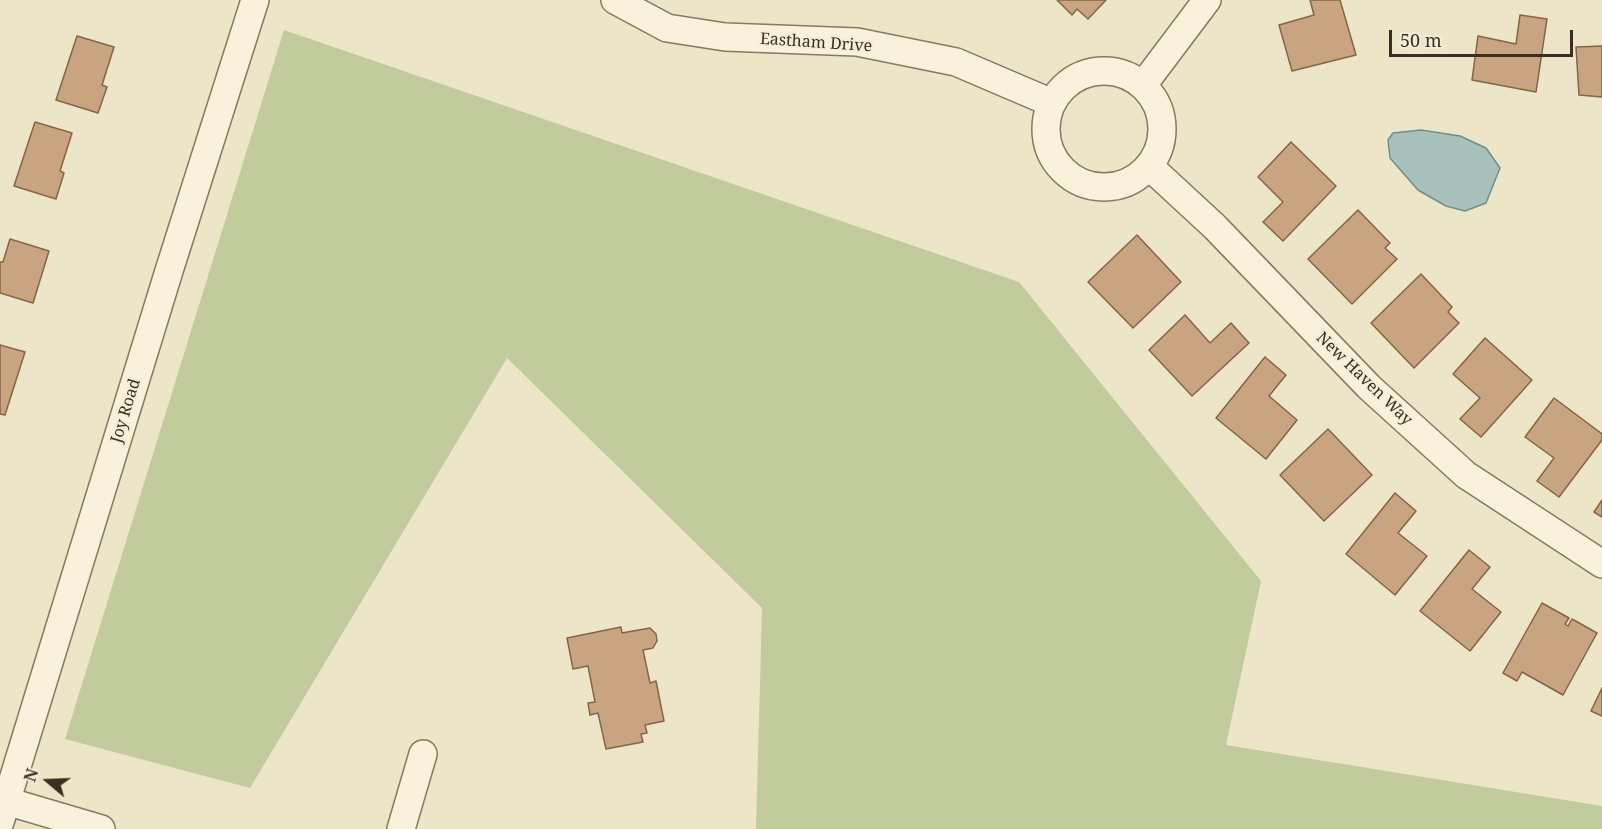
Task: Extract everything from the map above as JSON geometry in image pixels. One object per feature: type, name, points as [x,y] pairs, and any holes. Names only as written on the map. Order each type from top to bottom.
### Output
[{"type":"street","name":"Joy Road","points":[[3,812],[255,0]]},
{"type":"street","name":"Eastham Drive","points":[[615,0],[667,28],[725,38],[857,42],[956,62],[1052,103]]},
{"type":"street","points":[[1143,85],[1208,0]]},
{"type":"street","points":[[1104,70],[1125,74],[1143,85],[1156,102],[1163,124],[1160,146],[1149,166],[1131,181],[1107,188],[1083,184],[1063,170],[1050,150],[1046,126],[1052,103],[1065,85],[1083,74],[1104,70]]},
{"type":"street","name":"New Haven Way","points":[[1149,166],[1215,227],[1370,387],[1466,475],[1602,564]]},
{"type":"street","points":[[401,829],[423,754]]},
{"type":"street","points":[[3,812],[101,829]]},
{"type":"green space","points":[[284,30],[1019,282],[1261,581],[1226,745],[1602,806],[1602,829],[756,829],[762,608],[507,358],[250,788],[65,739]]},
{"type":"water","points":[[1421,130],[1460,136],[1486,148],[1500,168],[1486,203],[1465,211],[1446,206],[1418,190],[1390,158],[1388,140],[1393,133]]},
{"type":"building","points":[[1057,0],[1106,0],[1088,19],[1077,9],[1072,15]]},
{"type":"building","points":[[1310,0],[1340,0],[1356,55],[1292,71],[1279,25],[1314,15]]},
{"type":"building","points":[[1520,15],[1547,19],[1536,92],[1472,80],[1478,36],[1516,44]]},
{"type":"building","points":[[77,36],[114,47],[102,85],[107,87],[98,113],[56,100]]},
{"type":"building","points":[[1602,46],[1602,97],[1579,95],[1576,47]]},
{"type":"building","points":[[35,122],[72,133],[60,171],[64,173],[56,199],[14,186]]},
{"type":"building","points":[[1291,142],[1336,186],[1283,241],[1263,222],[1283,202],[1258,177]]},
{"type":"building","points":[[1358,210],[1390,243],[1385,248],[1397,259],[1352,304],[1308,259]]},
{"type":"building","points":[[1137,235],[1181,282],[1133,328],[1088,282]]},
{"type":"building","points":[[10,239],[49,251],[33,303],[0,293],[0,262],[3,262]]},
{"type":"building","points":[[1421,274],[1452,307],[1448,312],[1459,323],[1414,368],[1371,323]]},
{"type":"building","points":[[1185,315],[1210,343],[1231,323],[1249,343],[1192,396],[1149,350]]},
{"type":"building","points":[[1485,338],[1532,380],[1481,437],[1460,419],[1480,398],[1453,374]]},
{"type":"building","points":[[0,345],[25,352],[5,415],[0,414]]},
{"type":"building","points":[[1265,357],[1286,375],[1269,396],[1297,420],[1266,459],[1216,418]]},
{"type":"building","points":[[1554,398],[1602,434],[1602,440],[1559,497],[1537,481],[1554,458],[1525,437]]},
{"type":"building","points":[[1328,429],[1372,475],[1324,521],[1280,475]]},
{"type":"building","points":[[1395,493],[1416,511],[1398,533],[1427,556],[1395,595],[1346,554]]},
{"type":"building","points":[[1602,500],[1602,517],[1594,512]]},
{"type":"building","points":[[1469,550],[1490,567],[1472,589],[1501,612],[1470,651],[1420,611]]},
{"type":"building","points":[[1542,603],[1569,618],[1565,624],[1568,626],[1572,619],[1597,633],[1563,695],[1522,672],[1517,681],[1503,673]]},
{"type":"building","points":[[621,627],[622,633],[650,628],[656,634],[657,641],[653,648],[643,650],[650,683],[656,681],[664,721],[645,725],[647,733],[641,734],[643,742],[606,749],[598,713],[590,715],[588,703],[595,702],[588,666],[573,669],[567,638]]},
{"type":"building","points":[[1602,688],[1602,716],[1591,711]]}]
